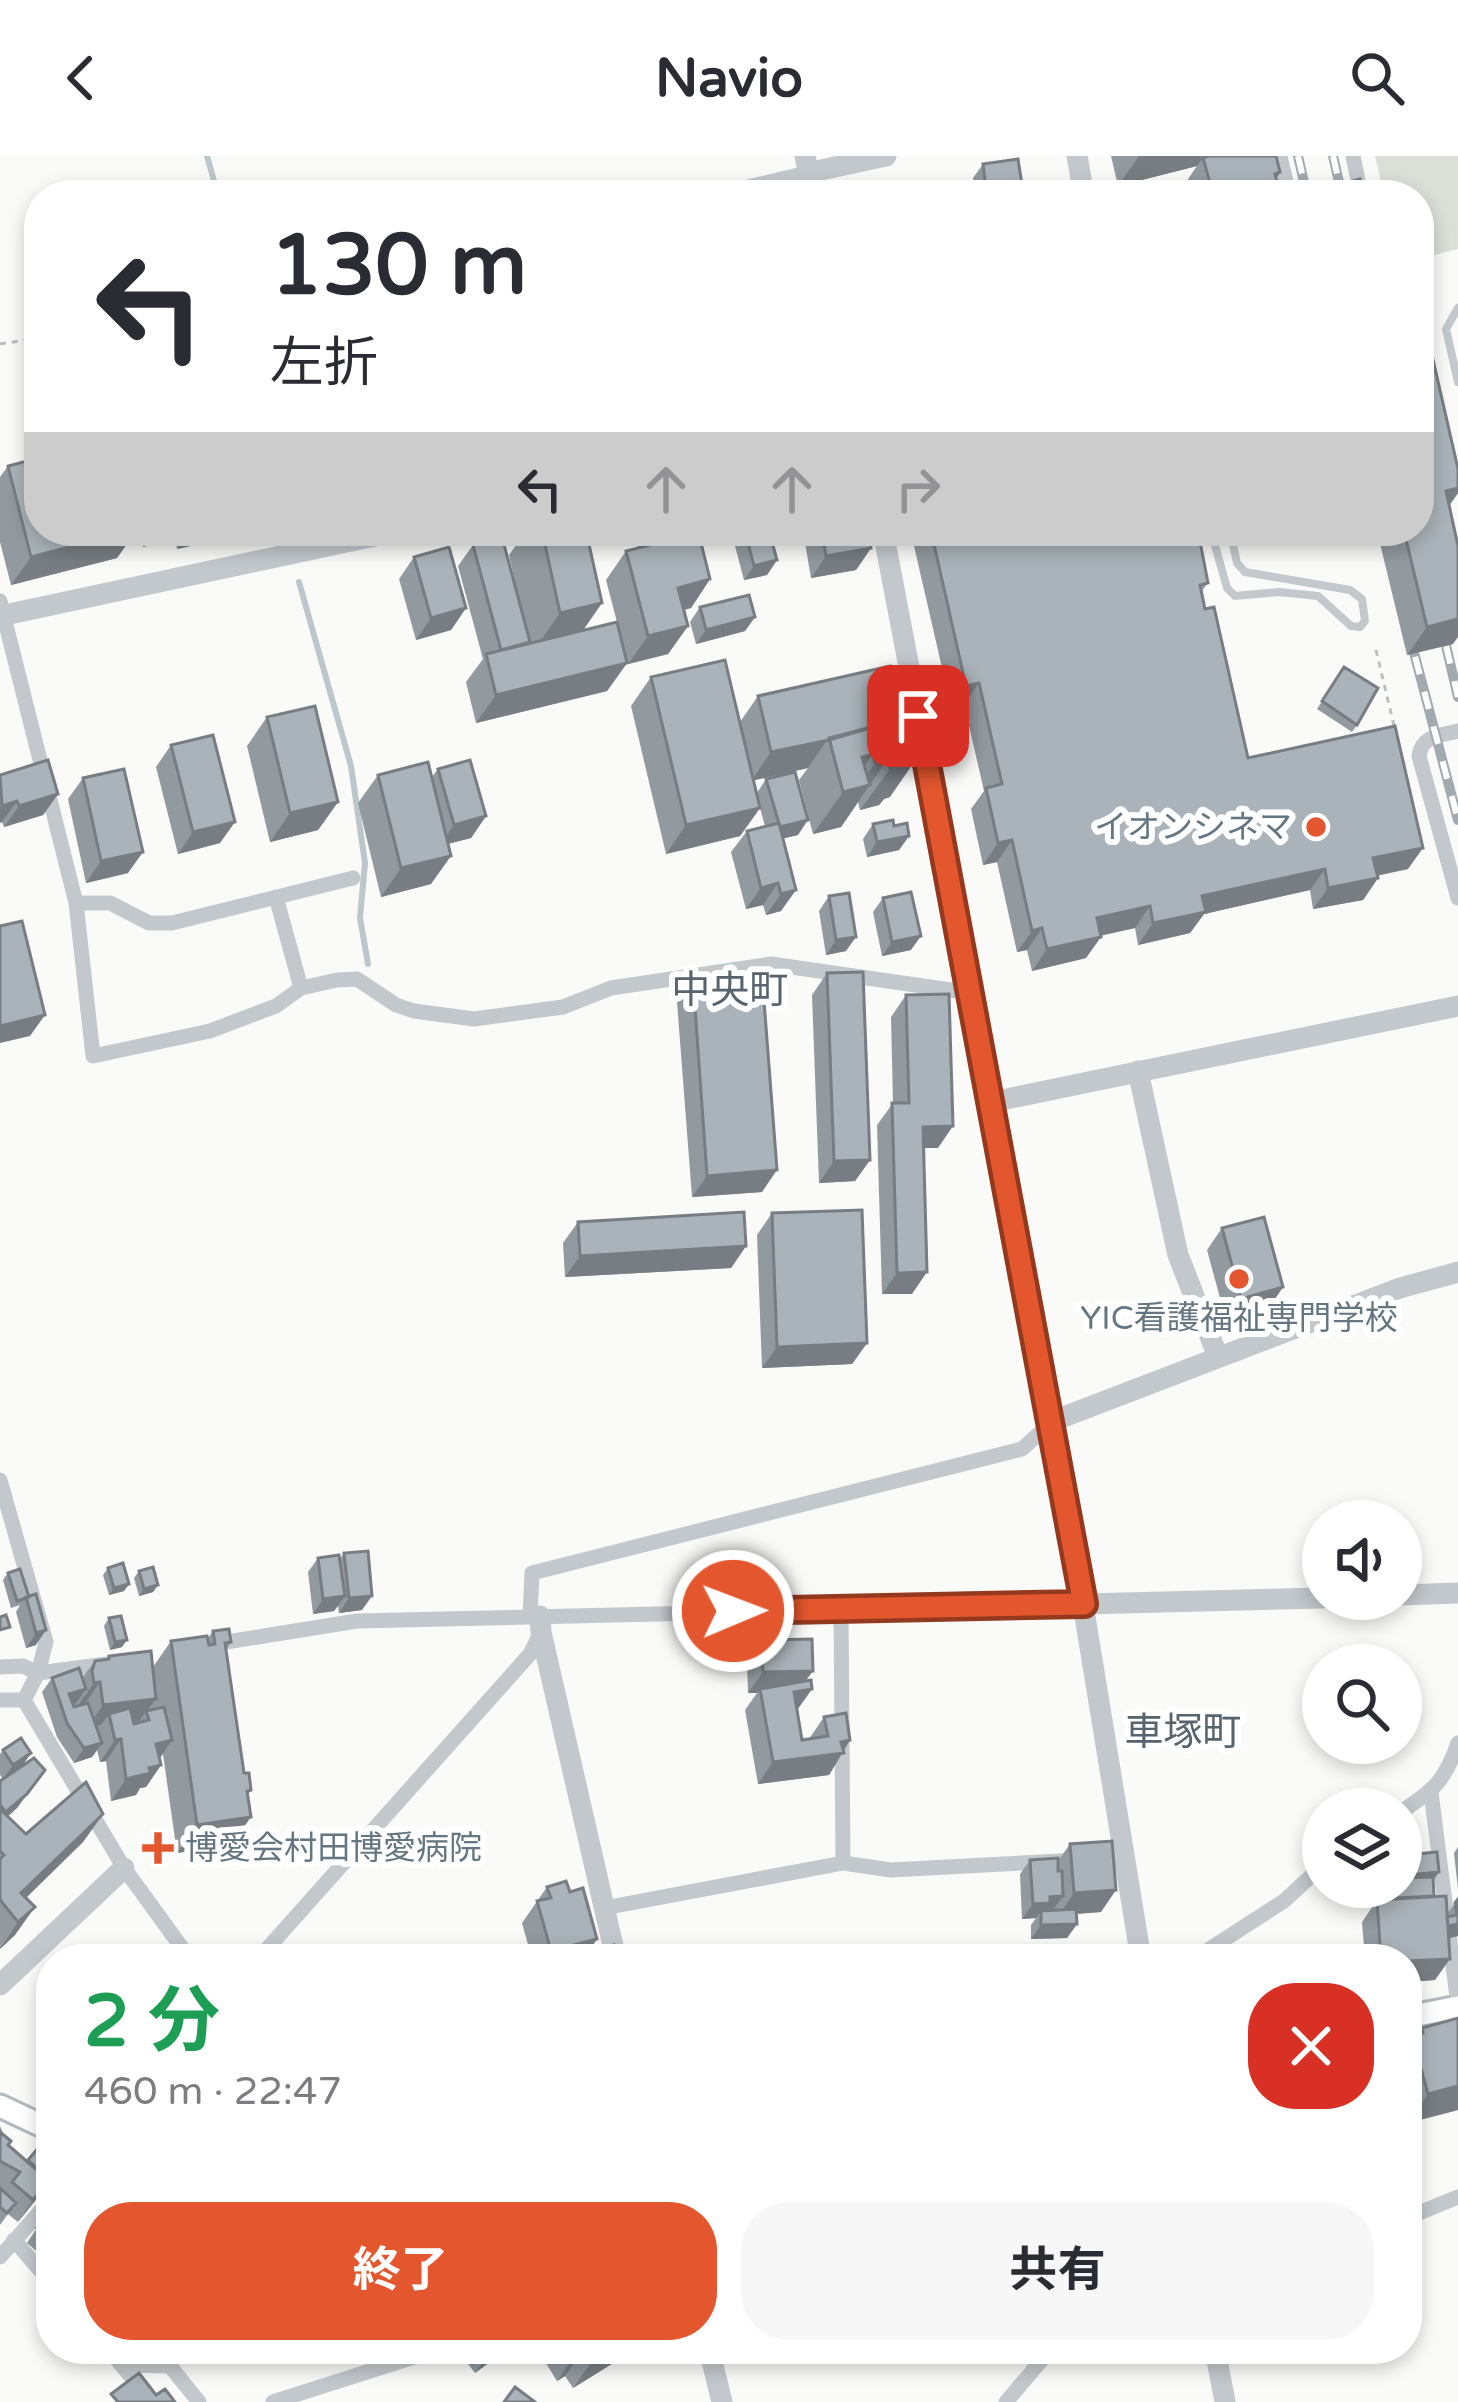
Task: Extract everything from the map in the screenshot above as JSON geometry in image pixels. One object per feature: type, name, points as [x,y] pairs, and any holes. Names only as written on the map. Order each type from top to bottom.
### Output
[{"type":"main road","points":[[1422,2014],[1458,2006]]},
{"type":"main road","points":[[0,2106],[36,2123]]},
{"type":"street","points":[[808,175],[886,156]]},
{"type":"street","points":[[282,546],[1,610],[76,904],[93,1056],[210,1031],[275,1006],[301,988],[357,979],[395,1005],[474,1019],[563,1007],[611,988],[771,964],[971,993]]},
{"type":"street","points":[[886,546],[1053,1421],[1138,1944]]},
{"type":"street","points":[[1458,731],[1428,739],[1420,756],[1458,898]]},
{"type":"street","points":[[76,904],[110,903],[149,922],[172,923],[353,878]]},
{"type":"street","points":[[276,897],[301,988]]},
{"type":"street","points":[[992,1102],[1458,1006]]},
{"type":"street","points":[[1138,1071],[1178,1255],[1218,1358]]},
{"type":"street","points":[[612,1944],[537,1621],[532,1574],[1022,1449],[1053,1421],[1400,1288],[1458,1272]]},
{"type":"street","points":[[0,1480],[46,1642],[24,1700]]},
{"type":"street","points":[[1422,1595],[1458,1595]]},
{"type":"street","points":[[190,1648],[357,1621],[537,1621],[1302,1599]]},
{"type":"street","points":[[841,1609],[843,1863]]},
{"type":"street","points":[[271,1944],[530,1654],[537,1621]]},
{"type":"street","points":[[0,1667],[23,1666],[38,1673],[74,1671],[129,1659]]},
{"type":"street","points":[[0,1700],[24,1700]]},
{"type":"street","points":[[24,1700],[124,1868],[179,1944]]},
{"type":"street","points":[[1422,1798],[1453,1774],[1458,1744]]},
{"type":"street","points":[[1431,1792],[1458,2006]]},
{"type":"street","points":[[604,1908],[843,1863],[891,1870],[1124,1857]]},
{"type":"street","points":[[43,1944],[124,1868]]},
{"type":"street","points":[[1218,1944],[1302,1884]]},
{"type":"street","points":[[0,1985],[36,1951]]},
{"type":"street","points":[[1422,2212],[1458,2197]]},
{"type":"street","points":[[0,2257],[36,2216]]},
{"type":"street","points":[[14,2240],[36,2266]]},
{"type":"street","points":[[273,2402],[392,2364]]},
{"type":"street","points":[[713,2364],[722,2402]]},
{"type":"street","points":[[1006,2402],[1038,2364]]},
{"type":"street","points":[[1218,2364],[1225,2402]]},
{"type":"street","points":[[122,2365],[152,2402]]},
{"type":"street","points":[[122,2365],[170,2366],[199,2402]]},
{"type":"lane","points":[[1458,308],[1446,329],[1458,382]]},
{"type":"lane","points":[[1215,546],[1227,588],[1235,596],[1312,595],[1328,601],[1351,626],[1360,627],[1365,621],[1362,599],[1350,590],[1245,572],[1233,546]]},
{"type":"path","points":[[1376,650],[1395,732]]},
{"type":"shaded area","points":[[1375,156],[1458,156],[1458,249],[1434,255],[1434,180],[1381,180]]},
{"type":"building","points":[[1276,156],[1280,172],[1275,174],[1276,180],[1209,180],[1203,158]]},
{"type":"building","points":[[1018,159],[1021,180],[985,180],[983,164]]},
{"type":"building","points":[[1434,364],[1458,469],[1458,488],[1446,491],[1458,546],[1458,619],[1427,627],[1408,546],[1434,546]]},
{"type":"building","points":[[24,462],[24,529],[8,466]]},
{"type":"building","points":[[28,546],[73,546],[31,557]]},
{"type":"building","points":[[473,546],[504,546],[530,642],[501,650]]},
{"type":"building","points":[[545,546],[589,546],[602,603],[560,613]]},
{"type":"building","points":[[646,546],[702,546],[710,579],[678,588],[688,626],[648,636],[626,551]]},
{"type":"building","points":[[749,546],[773,546],[777,560],[754,566]]},
{"type":"building","points":[[824,546],[871,546],[871,548],[826,556]]},
{"type":"building","points":[[934,546],[1201,546],[1208,583],[1200,585],[1205,609],[1214,607],[1248,758],[1395,726],[1423,848],[1373,858],[1378,878],[1328,888],[1325,869],[1202,896],[1206,912],[1153,923],[1150,906],[1097,918],[1101,937],[1047,949],[1042,928],[1032,931],[1012,840],[998,843],[986,788],[1002,784],[979,683],[966,686]]},
{"type":"building","points":[[449,547],[466,608],[431,618],[414,557]]},
{"type":"building","points":[[749,595],[755,617],[706,630],[700,607]]},
{"type":"building","points":[[617,622],[627,663],[496,695],[486,654]]},
{"type":"building","points":[[725,660],[760,808],[686,825],[651,677]]},
{"type":"building","points":[[890,666],[902,719],[771,752],[758,696]]},
{"type":"building","points":[[1344,667],[1378,688],[1357,725],[1322,701]]},
{"type":"building","points":[[315,706],[338,802],[290,813],[267,717]]},
{"type":"building","points":[[909,717],[919,755],[890,769],[887,760],[875,763],[873,754],[862,757],[870,785],[843,792],[829,738]]},
{"type":"building","points":[[213,735],[235,822],[193,832],[171,745]]},
{"type":"building","points":[[48,760],[58,794],[2,806],[0,775]]},
{"type":"building","points":[[470,760],[486,816],[454,825],[438,769]]},
{"type":"building","points":[[428,762],[451,856],[401,868],[378,775]]},
{"type":"building","points":[[124,769],[143,852],[101,861],[83,778]]},
{"type":"building","points":[[795,772],[808,820],[780,827],[766,779]]},
{"type":"building","points":[[893,820],[894,826],[907,823],[909,836],[877,842],[873,824]]},
{"type":"building","points":[[779,823],[796,890],[781,894],[778,883],[761,888],[747,831]]},
{"type":"building","points":[[911,892],[921,936],[892,942],[883,898]]},
{"type":"building","points":[[849,893],[856,937],[836,940],[829,896]]},
{"type":"building","points":[[22,921],[45,1015],[0,1026],[0,926]]},
{"type":"building","points":[[863,972],[870,1160],[834,1161],[827,973]]},
{"type":"building","points":[[762,975],[777,1170],[707,1176],[693,980]]},
{"type":"building","points":[[949,994],[953,1126],[923,1127],[927,1272],[897,1273],[892,1103],[909,1103],[906,995]]},
{"type":"building","points":[[862,1210],[867,1343],[777,1347],[772,1213]]},
{"type":"building","points":[[744,1212],[746,1246],[580,1256],[578,1222]]},
{"type":"building","points":[[1264,1217],[1283,1287],[1241,1299],[1222,1228]]},
{"type":"building","points":[[368,1551],[372,1596],[349,1598],[344,1553]]},
{"type":"building","points":[[339,1555],[345,1596],[323,1599],[318,1558]]},
{"type":"building","points":[[123,1563],[129,1584],[114,1588],[108,1568]]},
{"type":"building","points":[[153,1567],[158,1585],[144,1589],[139,1571]]},
{"type":"building","points":[[20,1569],[29,1597],[17,1601],[8,1573]]},
{"type":"building","points":[[36,1594],[46,1630],[36,1633],[26,1597]]},
{"type":"building","points":[[6,1615],[10,1627],[0,1630],[0,1617]]},
{"type":"building","points":[[121,1616],[127,1640],[115,1642],[109,1618]]},
{"type":"building","points":[[229,1629],[231,1642],[225,1643],[244,1773],[249,1773],[251,1817],[197,1825],[171,1641],[207,1636],[209,1645],[215,1644],[213,1631]]},
{"type":"building","points":[[812,1639],[813,1671],[763,1672],[762,1640]]},
{"type":"building","points":[[151,1651],[156,1699],[103,1705],[100,1682],[94,1683],[95,1661]]},
{"type":"building","points":[[79,1668],[86,1689],[69,1694],[74,1707],[88,1703],[102,1743],[84,1748],[67,1723],[52,1678]]},
{"type":"building","points":[[811,1680],[812,1689],[794,1692],[802,1740],[828,1736],[824,1717],[846,1713],[850,1740],[841,1742],[844,1753],[773,1762],[760,1689]]},
{"type":"building","points":[[164,1707],[172,1740],[156,1744],[161,1765],[149,1768],[151,1773],[126,1779],[121,1739],[115,1740],[109,1714],[130,1708],[134,1724],[149,1720],[146,1711]]},
{"type":"building","points":[[21,1738],[31,1753],[13,1765],[3,1750]]},
{"type":"building","points":[[34,1758],[45,1770],[6,1812],[0,1805],[0,1781]]},
{"type":"building","points":[[86,1782],[103,1814],[21,1893],[35,1907],[18,1922],[0,1900],[0,1859],[4,1855],[0,1851],[0,1809],[26,1834]]},
{"type":"building","points":[[1112,1841],[1116,1890],[1074,1893],[1070,1844]]},
{"type":"building","points":[[1437,1852],[1439,1872],[1422,1874],[1422,1853]]},
{"type":"building","points":[[1058,1858],[1063,1896],[1033,1904],[1030,1860]]},
{"type":"building","points":[[1422,1877],[1433,1877],[1434,1896],[1422,1897]]},
{"type":"building","points":[[566,1881],[570,1892],[583,1888],[597,1939],[549,1944],[537,1901],[551,1898],[547,1887]]},
{"type":"building","points":[[1446,1896],[1450,1959],[1422,1960],[1422,1944],[1380,1944],[1378,1908],[1422,1908],[1422,1897]]},
{"type":"building","points":[[1458,1899],[1458,1924],[1448,1926],[1447,1917],[1457,1915]]},
{"type":"building","points":[[1076,1909],[1077,1924],[1041,1925],[1041,1911]]},
{"type":"building","points":[[1458,2018],[1458,2086],[1428,2094],[1422,2072],[1422,2028]]},
{"type":"building","points":[[0,2132],[36,2169],[33,2200],[12,2182],[20,2172],[0,2161]]},
{"type":"building","points":[[0,2188],[16,2203],[7,2213],[0,2207]]},
{"type":"building","points":[[139,2373],[156,2395],[165,2389],[175,2402],[118,2402],[111,2394]]},
{"type":"building","points":[[515,2387],[535,2402],[504,2402]]},
{"type":"waterway","points":[[207,156],[214,180]]},
{"type":"waterway","points":[[299,582],[351,766],[365,863],[360,918],[368,964]]},
{"type":"railway","points":[[1298,156],[1304,180]]},
{"type":"railway","points":[[1333,156],[1339,180]]},
{"type":"railway","points":[[1438,611],[1458,697]]},
{"type":"railway","points":[[1406,622],[1458,820]]},
{"type":"place","name":"イオンシネマ","points":[[1316,827]]},
{"type":"place","name":"YIC看護福祉専門学校","points":[[1239,1279]]},
{"type":"place","name":"博愛会村田博愛病院","points":[[158,1848]]},
{"type":"district","name":"中央町","points":[[730,990]]},
{"type":"district","name":"車塚町","points":[[1183,1732]]},
{"type":"route","points":[[733,1611],[1084,1604],[918,716]]}]
